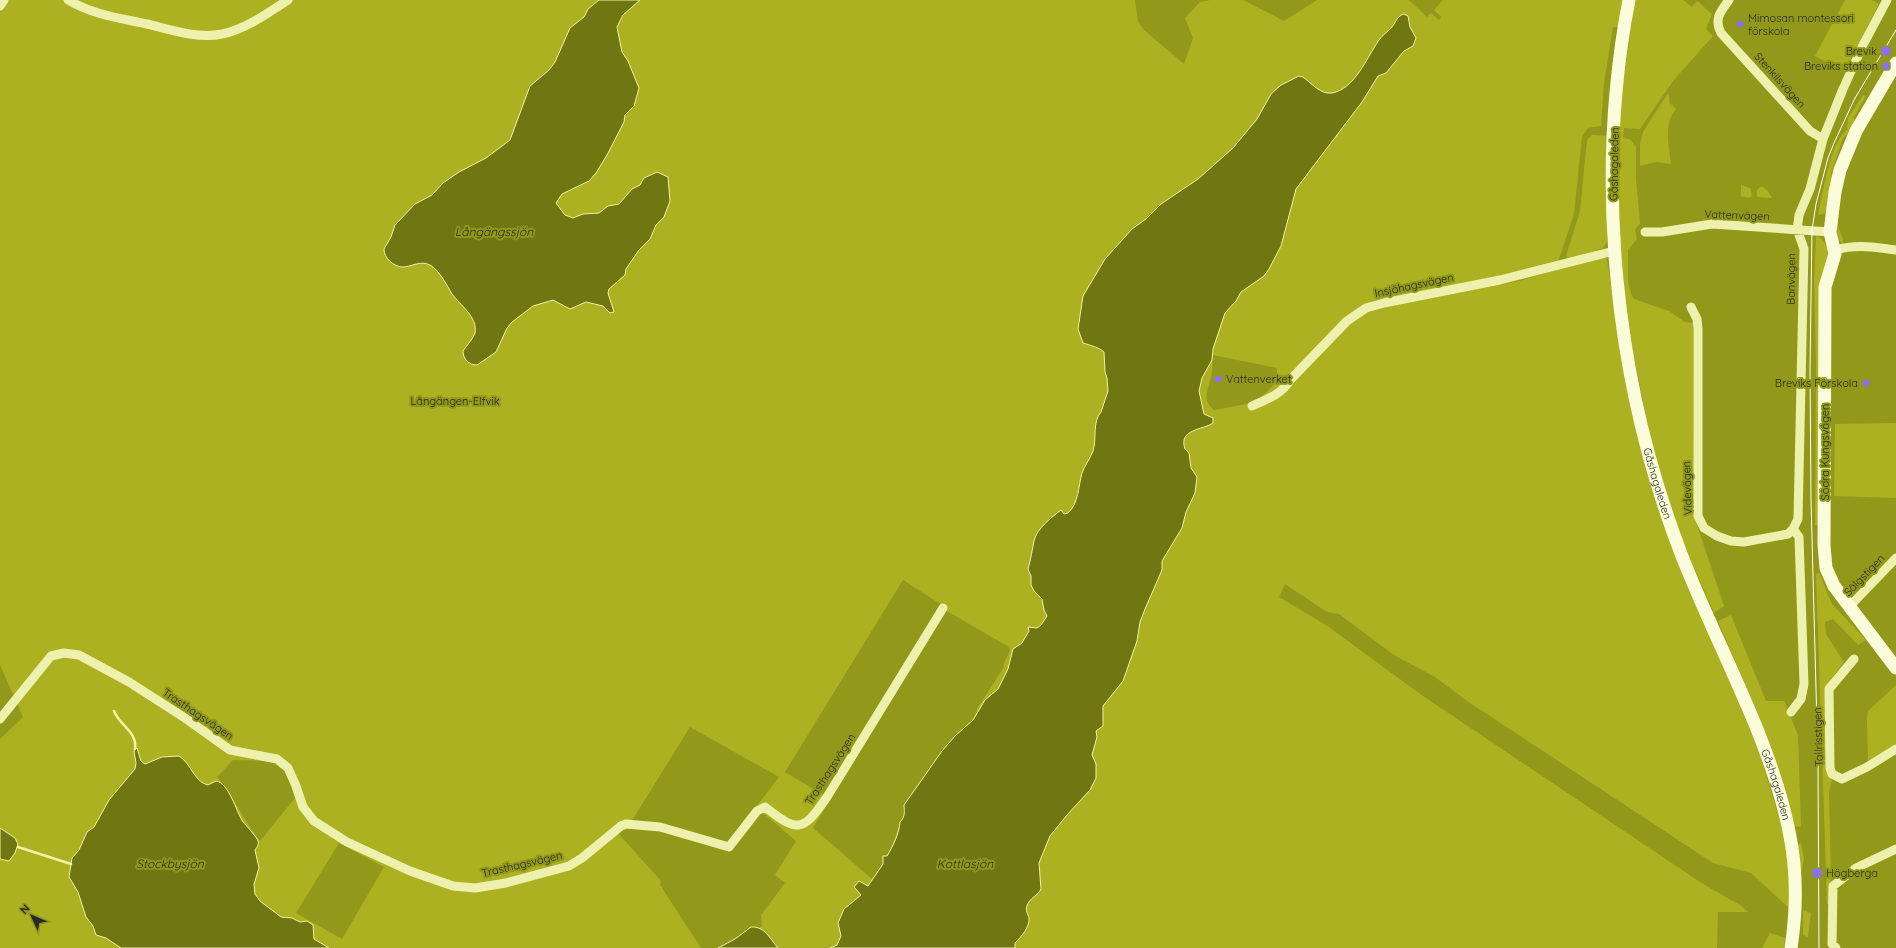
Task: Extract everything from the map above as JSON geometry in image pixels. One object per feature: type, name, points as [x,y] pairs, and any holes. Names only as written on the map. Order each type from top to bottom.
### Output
[{"type":"main road","name":"Gåshagaleden","points":[[1629,0],[1622,44],[1615,115],[1613,160],[1614,251],[1634,396],[1661,497],[1690,574],[1750,712],[1774,778],[1789,830],[1794,866],[1795,888],[1792,948]]},
{"type":"main road","name":"Södra Kungsvägen","points":[[1896,63],[1862,119],[1847,149],[1835,192],[1830,232],[1834,250],[1834,258],[1825,287],[1824,556],[1829,577],[1849,608],[1896,668]]},
{"type":"street","points":[[0,6],[4,0]]},
{"type":"street","points":[[68,0],[89,11],[107,16],[193,35],[209,36],[224,34],[239,28],[288,0]]},
{"type":"street","name":"Stenkilsvägen","points":[[1729,0],[1718,14],[1717,26],[1721,33],[1810,131],[1823,139]]},
{"type":"street","points":[[1797,229],[1799,215],[1810,189],[1823,139],[1860,52],[1887,0]]},
{"type":"street","name":"Vattenvägen","points":[[1645,232],[1662,232],[1712,224],[1830,232]]},
{"type":"street","name":"Banvägen","points":[[1793,529],[1798,519],[1804,249],[1797,229]]},
{"type":"street","points":[[1834,250],[1852,245],[1896,250]]},
{"type":"street","name":"Insjöhagsvägen","points":[[1252,406],[1276,396],[1347,321],[1366,308],[1384,303],[1500,280],[1614,251]]},
{"type":"street","name":"Videvägen","points":[[1692,307],[1697,319],[1698,329],[1698,516],[1704,528],[1717,536],[1731,541],[1744,542],[1766,539],[1788,534],[1793,529]]},
{"type":"street","points":[[1791,712],[1801,699],[1804,684],[1799,537],[1793,529]]},
{"type":"street","name":"Sälgstigen","points":[[1849,608],[1896,558]]},
{"type":"street","name":"Trasthagsvägen","points":[[0,719],[51,656],[72,653],[79,655],[125,679],[185,718],[230,750],[277,759],[288,768],[303,807],[314,821],[347,842],[410,871],[453,886],[475,888],[506,883],[569,866],[582,858],[621,826],[626,824],[660,826],[729,847],[757,812],[765,807],[790,825],[803,825],[812,818],[827,797],[942,608]]},
{"type":"street","name":"Tallrisstigen","points":[[1854,659],[1829,689],[1830,768],[1832,774],[1842,779],[1867,767],[1896,750]]},
{"type":"street","points":[[1834,946],[1833,886],[1856,868],[1896,849]]},
{"type":"green space","name":"Långängen-Elfvik","points":[[8,0],[1135,0],[1138,22],[1144,30],[1184,64],[1193,38],[1185,18],[1200,2],[1210,0],[1243,0],[1284,21],[1317,0],[1409,0],[1427,17],[1431,13],[1439,20],[1441,17],[1434,10],[1443,0],[1624,0],[1619,27],[1613,27],[1604,83],[1601,126],[1588,128],[1582,136],[1574,214],[1557,265],[1376,309],[1519,281],[1599,257],[1607,260],[1628,396],[1657,502],[1687,587],[1738,700],[1760,755],[1785,837],[1789,864],[1790,909],[1751,873],[1713,863],[1467,701],[1435,677],[1394,655],[1339,614],[1327,612],[1285,584],[1279,597],[1326,625],[1423,696],[1703,884],[1740,905],[1748,912],[1718,912],[1717,948],[734,948],[762,926],[761,915],[785,883],[775,875],[796,841],[756,807],[779,777],[690,727],[633,819],[618,833],[661,881],[660,885],[701,948],[0,948],[0,739],[23,717],[0,665],[0,10]],"holes":[[[1213,355],[1277,368],[1277,381],[1270,389],[1256,400],[1242,405],[1214,410],[1210,406],[1207,397],[1212,372]],[[903,580],[942,605],[945,610],[1009,647],[1010,651],[1004,663],[1004,667],[978,707],[973,720],[955,736],[942,751],[904,806],[906,809],[904,816],[892,847],[887,856],[883,856],[883,864],[872,879],[813,828],[830,799],[785,772]],[[233,760],[276,761],[287,771],[295,798],[260,841],[217,777]],[[339,843],[384,867],[342,939],[296,913]]]},
{"type":"green space","points":[[1635,0],[1683,0],[1692,7],[1697,1],[1712,14],[1706,29],[1713,36],[1673,81],[1640,129],[1624,128],[1623,137],[1631,140],[1636,147],[1636,179],[1640,223],[1635,230],[1637,239],[1628,250],[1628,281],[1631,294],[1634,299],[1669,311],[1685,322],[1693,323],[1694,516],[1724,606],[1714,613],[1681,538],[1655,461],[1627,322],[1617,207],[1622,91]]},
{"type":"green space","points":[[1845,0],[1872,0],[1879,4],[1844,72],[1815,56]]},
{"type":"green space","points":[[1668,93],[1670,103],[1676,109],[1669,121],[1668,128],[1668,143],[1671,164],[1656,162],[1640,166],[1640,144],[1643,132]]},
{"type":"green space","points":[[1863,95],[1866,96],[1854,117],[1854,124],[1849,133],[1843,138],[1831,173],[1833,180],[1828,213],[1818,215],[1828,169],[1836,145],[1841,136],[1847,130],[1848,118]]},
{"type":"green space","points":[[1592,135],[1609,136],[1607,242],[1603,248],[1569,260],[1566,256],[1580,211],[1587,140]]},
{"type":"green space","points":[[1741,185],[1750,188],[1752,196],[1749,198],[1741,196]]},
{"type":"green space","points":[[1761,186],[1767,190],[1772,198],[1757,197],[1757,190]]},
{"type":"green space","points":[[1836,220],[1843,240],[1843,244],[1839,240]]},
{"type":"green space","points":[[1816,236],[1824,242],[1829,259],[1820,525],[1815,525],[1816,363],[1814,280]]},
{"type":"green space","points":[[1896,423],[1896,498],[1834,496],[1835,424]]},
{"type":"green space","points":[[1819,573],[1832,604],[1866,640],[1858,645],[1833,619],[1825,622],[1826,634],[1844,662],[1826,686],[1829,776],[1832,780],[1829,793],[1831,874],[1830,904],[1827,904],[1816,574]]},
{"type":"green space","points":[[1731,615],[1766,701],[1784,701],[1798,735],[1801,827],[1793,826],[1772,750],[1718,621]]},
{"type":"green space","points":[[1896,685],[1896,745],[1868,761],[1868,711]]},
{"type":"green space","points":[[1801,843],[1804,858],[1801,875],[1797,845]]},
{"type":"green space","points":[[1803,910],[1811,913],[1808,937],[1803,935]]},
{"type":"green space","points":[[1770,933],[1785,938],[1784,948],[1762,948]]},
{"type":"water","name":"Långängssjön","points":[[599,0],[640,0],[623,15],[617,27],[622,52],[628,61],[639,88],[634,106],[625,115],[624,122],[596,173],[589,181],[562,194],[556,203],[565,215],[573,218],[583,214],[599,213],[608,206],[619,204],[632,189],[640,185],[644,178],[657,172],[668,177],[670,201],[664,217],[656,225],[650,239],[639,250],[626,269],[625,275],[609,289],[608,293],[614,312],[610,313],[603,306],[586,302],[570,309],[553,300],[533,306],[512,322],[507,328],[496,352],[477,365],[471,364],[465,359],[463,351],[475,333],[474,322],[468,312],[452,294],[440,274],[430,265],[423,263],[406,267],[395,265],[387,258],[384,249],[391,237],[395,225],[415,204],[432,195],[443,183],[459,172],[486,158],[510,140],[530,86],[549,70],[555,62],[570,28],[584,17],[588,9]]},
{"type":"water","name":"Kottlasjön","points":[[1404,14],[1408,16],[1410,27],[1416,38],[1413,46],[1404,51],[1386,73],[1378,76],[1362,102],[1296,189],[1281,246],[1269,269],[1264,276],[1241,292],[1236,301],[1225,313],[1213,349],[1212,360],[1202,378],[1199,391],[1204,414],[1213,418],[1213,423],[1188,434],[1185,437],[1184,442],[1185,449],[1189,453],[1191,468],[1197,477],[1195,493],[1186,512],[1182,528],[1162,561],[1162,570],[1140,622],[1137,641],[1123,681],[1103,706],[1103,726],[1096,731],[1097,737],[1092,755],[1096,764],[1096,778],[1090,790],[1050,836],[1039,863],[1041,889],[1028,903],[1026,909],[1029,918],[1028,925],[1015,943],[1015,948],[830,948],[837,945],[841,936],[838,923],[844,909],[861,895],[854,887],[859,881],[868,886],[883,864],[883,856],[887,856],[897,835],[900,822],[904,816],[904,805],[942,751],[955,736],[973,720],[985,700],[998,689],[1008,669],[1013,649],[1022,643],[1029,631],[1028,627],[1037,628],[1047,616],[1042,599],[1034,591],[1031,585],[1031,576],[1028,569],[1034,541],[1038,532],[1061,510],[1064,514],[1068,513],[1072,509],[1078,494],[1082,473],[1093,451],[1098,416],[1101,412],[1108,391],[1104,352],[1083,343],[1078,329],[1083,296],[1105,259],[1132,229],[1146,219],[1161,204],[1198,179],[1233,148],[1257,119],[1271,94],[1281,85],[1299,76],[1303,77],[1316,88],[1324,92],[1332,93],[1340,90],[1354,79],[1380,38],[1392,27],[1398,18]]},
{"type":"water","name":"Stockbysjön","points":[[137,748],[141,761],[145,764],[162,757],[179,756],[187,763],[199,780],[203,783],[208,785],[216,781],[225,787],[243,822],[258,841],[258,845],[255,850],[259,868],[254,884],[255,894],[260,901],[281,917],[292,918],[300,922],[307,921],[313,925],[314,939],[329,948],[121,948],[106,938],[96,935],[93,926],[86,917],[78,892],[69,877],[72,858],[79,850],[87,832],[94,827],[109,800],[135,769],[136,763],[134,751]]},
{"type":"water","points":[[0,828],[15,838],[18,844],[15,853],[9,861],[0,859]]},
{"type":"water","points":[[751,927],[756,927],[764,931],[778,948],[718,948],[735,939]]},
{"type":"waterway","points":[[114,711],[116,716],[134,738],[135,749]]},
{"type":"waterway","points":[[18,847],[71,864]]},
{"type":"tram line","points":[[1819,948],[1818,764],[1811,500],[1810,370],[1812,230],[1816,204],[1828,158],[1834,143],[1855,98],[1896,30]]},
{"type":"place","name":"Mimosan montessori förskola","points":[[1740,24]]},
{"type":"place","name":"Brevik","points":[[1886,51]]},
{"type":"place","name":"Breviks station","points":[[1886,66]]},
{"type":"place","name":"Vattenverket","points":[[1218,379]]},
{"type":"place","name":"Breviks Förskola","points":[[1866,383]]},
{"type":"place","name":"Högberga","points":[[1817,873]]}]
